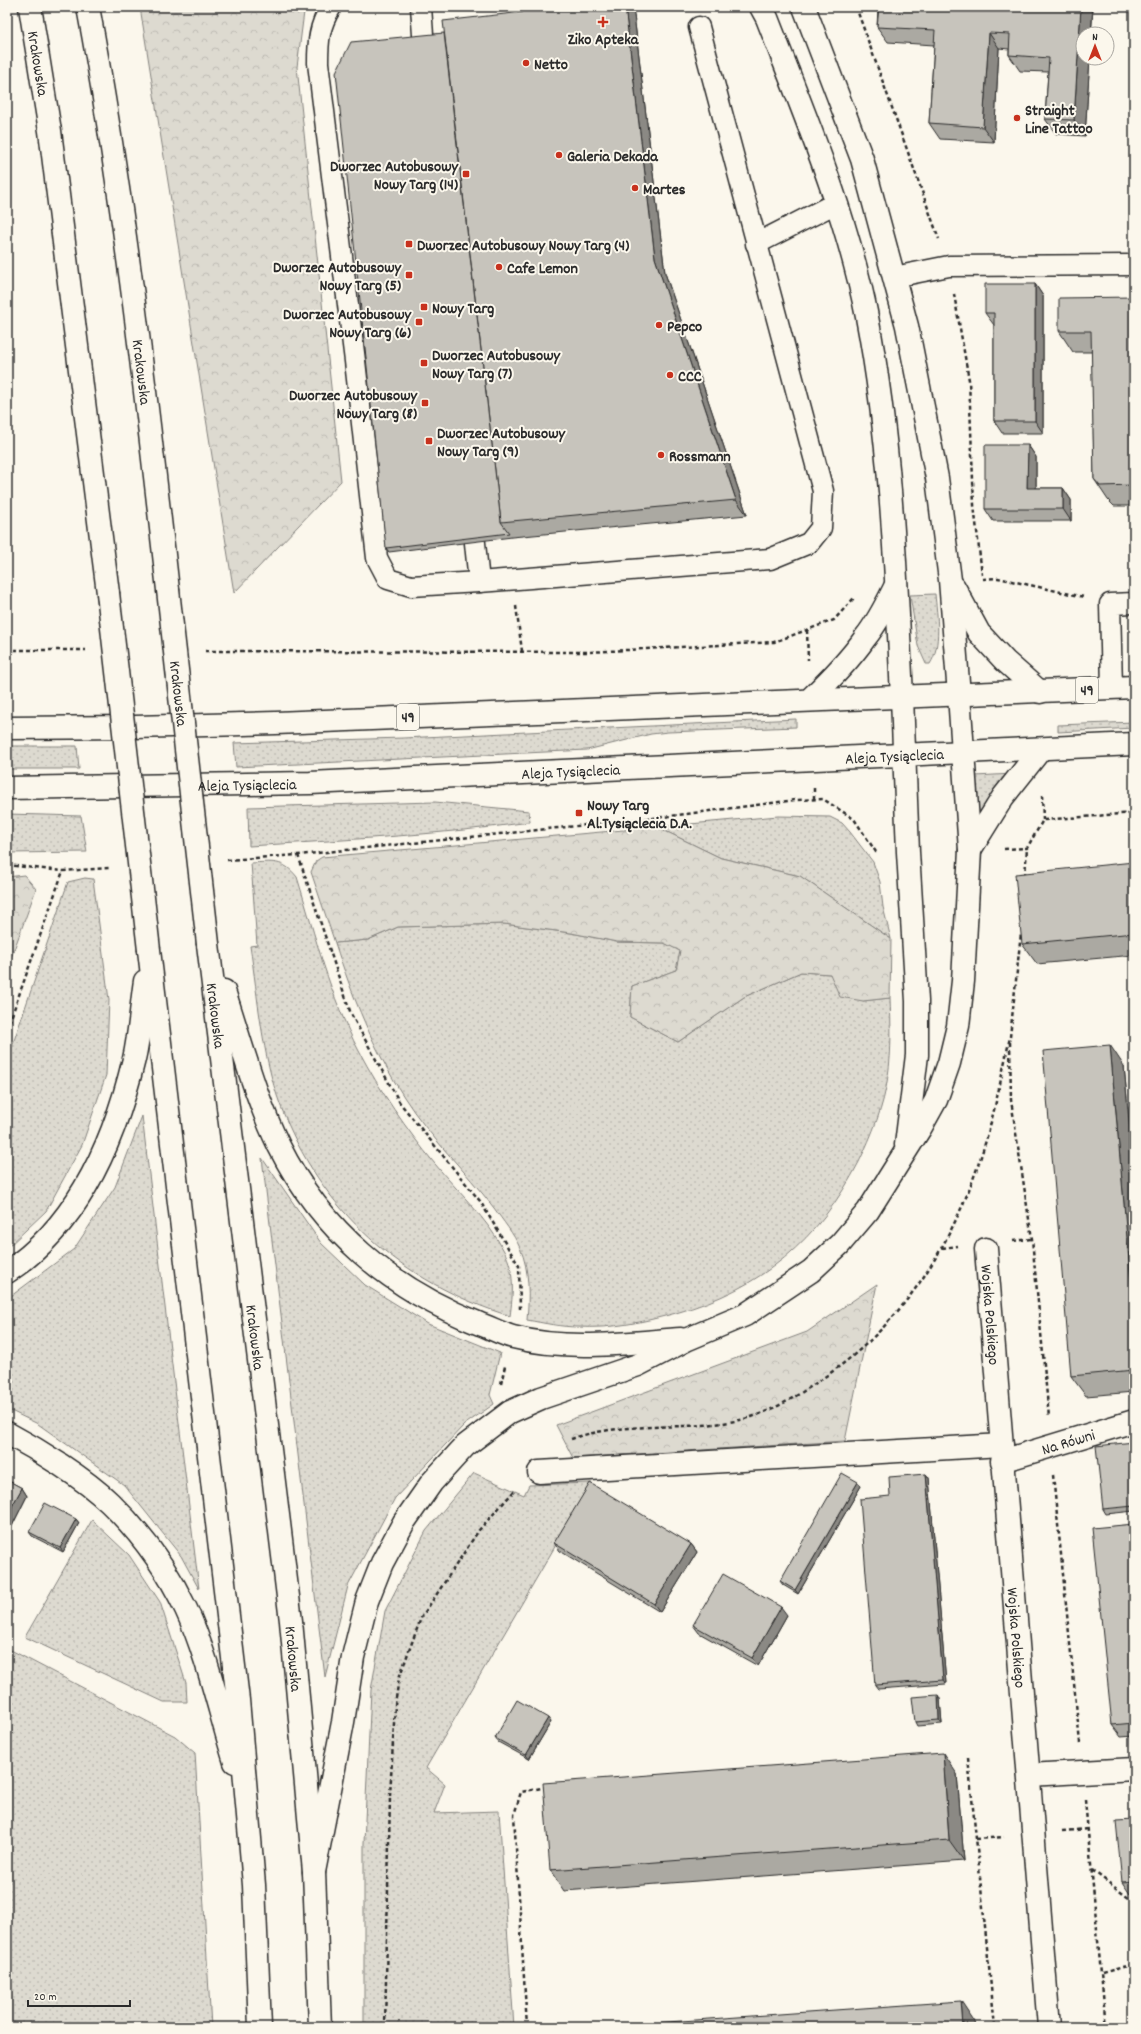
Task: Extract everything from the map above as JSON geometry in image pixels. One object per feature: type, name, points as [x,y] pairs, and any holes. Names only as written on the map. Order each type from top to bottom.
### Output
[{"type":"main road","name":"Krakowska","points":[[30,7],[50,131],[108,593],[209,1450],[248,1803],[255,1893],[260,2027]]},
{"type":"main road","name":"Krakowska","points":[[88,7],[109,131],[142,369],[208,944],[291,1621],[314,1872],[320,2027]]},
{"type":"main road","points":[[761,7],[767,18],[798,96],[836,204],[854,264],[867,316],[876,371],[893,526],[897,584],[908,852],[917,1001],[917,1056],[906,1150]]},
{"type":"main road","points":[[314,1872],[343,1722],[353,1657],[367,1601],[382,1563],[404,1522],[432,1482],[465,1446],[510,1412],[541,1398],[638,1365],[688,1339],[745,1315],[811,1271],[840,1244],[868,1211],[891,1177],[936,1100],[949,1063],[958,1026],[963,981],[970,850],[950,580],[937,478],[908,326],[862,159],[804,7]]},
{"type":"main road","points":[[950,580],[979,633],[1005,661],[1040,692]]},
{"type":"main road","points":[[809,700],[839,670],[865,639],[879,618],[897,584]]},
{"type":"main road","name":"49","points":[[7,728],[135,727],[276,723],[1134,687]]},
{"type":"main road","name":"Aleja Tysiąclecia","points":[[7,788],[310,783],[813,761],[1134,744]]},
{"type":"main road","points":[[970,850],[1003,797],[1041,749]]},
{"type":"main road","points":[[208,944],[258,1094],[279,1146],[303,1186],[329,1221],[357,1251],[396,1281],[435,1305],[513,1337],[587,1345],[688,1339]]},
{"type":"main road","points":[[7,1272],[36,1249],[54,1230],[86,1186],[102,1158],[114,1128],[134,1058],[149,950]]},
{"type":"main road","name":"Wojska Polskiego","points":[[986,1249],[1026,1746],[1030,1775],[1049,2027]]},
{"type":"main road","name":"Na Równi","points":[[539,1472],[1002,1453],[1134,1421]]},
{"type":"main road","points":[[7,1433],[70,1472],[109,1502],[139,1534],[163,1568],[186,1609],[203,1658],[248,1803]]},
{"type":"main road","points":[[1030,1775],[1134,1769]]},
{"type":"lane","points":[[331,7],[325,16],[318,40],[318,64],[377,558],[388,578],[411,586],[513,580],[770,559],[809,543],[821,528],[823,491],[699,27]]},
{"type":"lane","points":[[421,7],[427,85]]},
{"type":"lane","points":[[756,244],[836,204]]},
{"type":"lane","points":[[894,277],[949,266],[1134,265]]},
{"type":"lane","points":[[470,495],[479,582]]},
{"type":"lane","points":[[1112,688],[1110,604],[1134,603]]},
{"type":"path","points":[[950,580],[998,578],[1110,604]]},
{"type":"path","points":[[513,580],[522,651]]},
{"type":"path","points":[[197,651],[590,652],[774,642],[834,620],[868,584],[897,584]]},
{"type":"path","points":[[7,650],[94,650]]},
{"type":"path","points":[[510,1412],[500,1389],[521,1304],[519,1266],[480,1201],[400,1103],[355,1021],[298,855],[663,817],[795,800],[823,799],[854,819],[876,852],[908,852]]},
{"type":"path","points":[[970,850],[1026,848],[1043,820],[1134,813]]},
{"type":"path","points":[[7,865],[63,871],[7,1029]]},
{"type":"path","points":[[569,1440],[613,1430],[720,1424],[741,1420],[788,1401],[834,1371],[858,1352],[898,1314],[932,1265],[952,1228],[984,1148],[1010,1037]]},
{"type":"path","points":[[385,2027],[390,1796],[395,1705],[399,1678],[421,1618],[479,1530],[520,1485]]},
{"type":"path","points":[[968,1758],[995,2027]]},
{"type":"path","points":[[527,2027],[514,1815],[521,1792],[553,1786]]},
{"type":"path","points":[[1091,1870],[1134,1902]]},
{"type":"path","points":[[1102,1973],[1134,1964]]},
{"type":"path","points":[[548,2027],[576,2025]]},
{"type":"green space","points":[[140,7],[302,7],[304,12],[297,67],[341,481],[234,593]]},
{"type":"green space","points":[[935,594],[938,630],[936,648],[930,664],[926,664],[918,646],[910,595]]},
{"type":"green space","points":[[796,719],[796,727],[668,732],[651,734],[587,750],[236,767],[234,743],[403,738]]},
{"type":"green space","points":[[1134,722],[1134,728],[1058,732],[1058,725]]},
{"type":"green space","points":[[7,746],[77,746],[79,769],[7,769]]},
{"type":"green space","points":[[1013,774],[978,820],[975,776]]},
{"type":"green space","points":[[435,802],[529,811],[530,822],[425,834],[249,846],[248,807]]},
{"type":"green space","points":[[7,814],[81,816],[87,852],[7,853]]},
{"type":"green space","points":[[778,816],[830,817],[842,823],[873,862],[880,882],[883,907],[891,939],[800,876],[721,858],[657,827]]},
{"type":"green space","points":[[657,827],[721,858],[800,876],[891,939],[890,998],[863,1001],[840,997],[830,974],[801,972],[744,997],[678,1042],[630,1017],[632,986],[676,970],[680,951],[664,943],[617,942],[571,933],[504,924],[398,927],[368,940],[335,943],[311,872],[316,861],[322,857]]},
{"type":"green space","points":[[271,862],[282,864],[292,871],[297,877],[331,988],[349,1030],[367,1066],[394,1109],[414,1137],[435,1164],[481,1216],[497,1239],[508,1259],[512,1275],[510,1316],[471,1302],[434,1284],[400,1263],[370,1238],[342,1209],[318,1178],[297,1142],[280,1104],[274,1086],[261,1026],[250,946],[257,945],[251,863]]},
{"type":"green space","points":[[24,875],[36,889],[7,969],[7,877]]},
{"type":"green space","points":[[85,878],[93,879],[109,1000],[106,1075],[82,1145],[46,1211],[7,1248],[7,1061],[68,882]]},
{"type":"green space","points":[[504,924],[571,933],[617,942],[664,943],[681,951],[676,970],[632,986],[630,1017],[678,1042],[744,997],[801,972],[830,974],[863,1001],[890,998],[891,1037],[889,1066],[884,1098],[873,1131],[859,1162],[843,1190],[806,1238],[784,1258],[761,1275],[735,1290],[707,1303],[652,1319],[603,1327],[552,1325],[527,1320],[528,1293],[526,1266],[518,1243],[483,1194],[414,1112],[393,1079],[373,1041],[349,983],[335,943],[368,940],[398,927]]},
{"type":"green space","points":[[142,1116],[199,1589],[181,1556],[124,1485],[38,1424],[7,1409],[7,1299],[74,1249],[115,1187]]},
{"type":"green space","points":[[262,1158],[321,1243],[365,1285],[428,1324],[500,1353],[490,1395],[494,1404],[464,1425],[395,1498],[348,1586],[325,1677]]},
{"type":"green space","points":[[877,1284],[845,1441],[573,1458],[556,1425],[807,1332]]},
{"type":"green space","points":[[474,1473],[524,1495],[529,1485],[592,1483],[426,1768],[445,1784],[434,1813],[499,1811],[514,2027],[364,2027],[364,1843],[371,1690],[385,1611],[426,1531]]},
{"type":"green space","points":[[92,1520],[129,1555],[160,1602],[186,1683],[187,1702],[164,1702],[25,1637]]},
{"type":"green space","points":[[7,1648],[175,1736],[195,1753],[211,2027],[7,2027]]},
{"type":"building","name":"Galeria Dekada","points":[[523,7],[625,7],[655,258],[736,500],[501,522],[443,21],[523,12]]},
{"type":"building","points":[[879,7],[1081,7],[1080,26],[1075,26],[1075,66],[1077,66],[1074,120],[1045,119],[1049,58],[1009,55],[1010,34],[989,33],[983,127],[929,123],[935,30],[877,27]]},
{"type":"building","name":"Nowy Targ","points":[[444,33],[501,522],[509,533],[386,548],[336,72],[351,42]]},
{"type":"building","points":[[985,284],[1035,284],[1035,421],[994,421],[994,313],[985,313]]},
{"type":"building","points":[[1134,297],[1134,485],[1100,486],[1094,479],[1091,331],[1059,331],[1059,298]]},
{"type":"building","points":[[985,445],[1028,445],[1027,488],[1063,488],[1063,509],[985,509]]},
{"type":"building","points":[[1134,862],[1134,933],[1022,944],[1015,874]]},
{"type":"building","points":[[1110,1045],[1134,1318],[1134,1370],[1071,1376],[1043,1051]]},
{"type":"building","points":[[1134,1442],[1134,1506],[1103,1509],[1096,1446]]},
{"type":"building","points":[[842,1473],[858,1482],[795,1590],[780,1581]]},
{"type":"building","points":[[926,1474],[943,1680],[875,1685],[860,1499],[890,1496],[889,1477]]},
{"type":"building","points":[[7,1480],[22,1488],[7,1515]]},
{"type":"building","points":[[590,1483],[691,1544],[654,1604],[554,1543]]},
{"type":"building","points":[[45,1503],[76,1519],[60,1548],[29,1532]]},
{"type":"building","points":[[1134,1524],[1134,1723],[1112,1725],[1092,1528]]},
{"type":"building","points":[[723,1574],[781,1607],[752,1658],[693,1625]]},
{"type":"building","points":[[938,1695],[939,1720],[915,1722],[912,1697]]},
{"type":"building","points":[[517,1700],[548,1718],[526,1755],[495,1738]]},
{"type":"building","points":[[943,1753],[949,1840],[550,1870],[543,1783]]},
{"type":"building","points":[[1134,1820],[1134,1881],[1122,1882],[1116,1821]]},
{"type":"building","points":[[961,2001],[963,2027],[598,2027]]},
{"type":"place","name":"Ziko Apteka","points":[[603,22]]},
{"type":"place","name":"Netto","points":[[526,63]]},
{"type":"place","name":"Straight Line Tattoo","points":[[1017,118]]},
{"type":"place","name":"Galeria Dekada","points":[[559,155]]},
{"type":"place","name":"Dworzec Autobusowy Nowy Targ (14)","points":[[466,174]]},
{"type":"place","name":"Martes","points":[[635,188]]},
{"type":"place","name":"Dworzec Autobusowy Nowy Targ (4)","points":[[409,244]]},
{"type":"place","name":"Cafe Lemon","points":[[499,267]]},
{"type":"place","name":"Dworzec Autobusowy Nowy Targ (5)","points":[[409,275]]},
{"type":"place","name":"Nowy Targ","points":[[424,307]]},
{"type":"place","name":"Dworzec Autobusowy Nowy Targ (6)","points":[[419,322]]},
{"type":"place","name":"Pepco","points":[[659,325]]},
{"type":"place","name":"Dworzec Autobusowy Nowy Targ (7)","points":[[424,363]]},
{"type":"place","name":"CCC","points":[[670,375]]},
{"type":"place","name":"Dworzec Autobusowy Nowy Targ (8)","points":[[425,403]]},
{"type":"place","name":"Dworzec Autobusowy Nowy Targ (9)","points":[[429,441]]},
{"type":"place","name":"Rossmann","points":[[661,455]]},
{"type":"place","name":"Nowy Targ Al.Tysiąclecia D.A.","points":[[579,813]]}]
